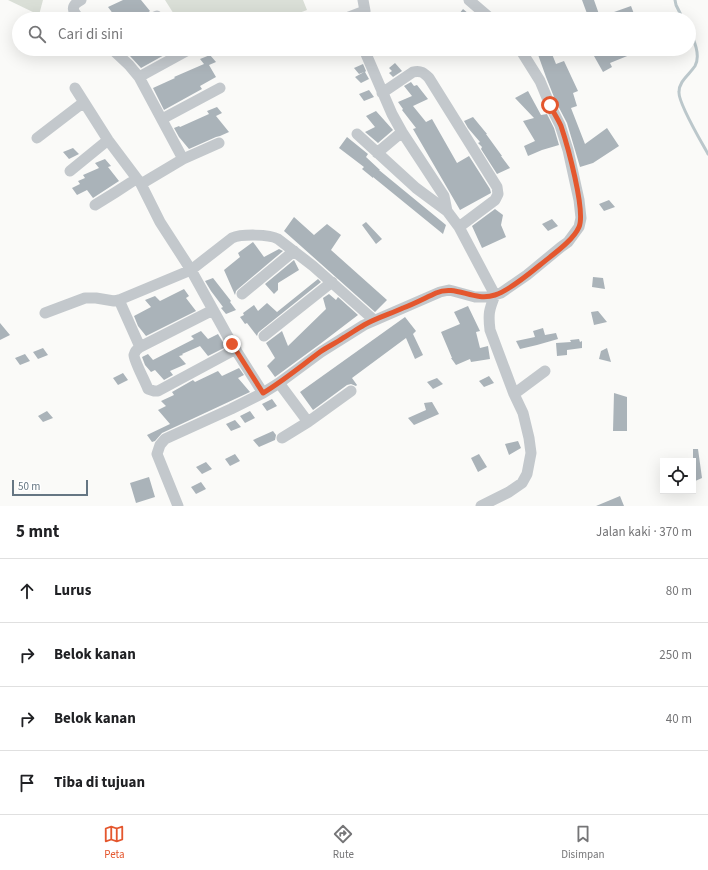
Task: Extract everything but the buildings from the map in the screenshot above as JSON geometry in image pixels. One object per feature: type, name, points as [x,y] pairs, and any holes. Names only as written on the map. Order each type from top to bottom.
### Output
[{"type":"street","points":[[74,12],[73,8],[76,3],[81,0]]},
{"type":"street","points":[[469,0],[483,12]]},
{"type":"street","points":[[119,56],[139,77],[183,160]]},
{"type":"street","points":[[139,77],[177,56]]},
{"type":"street","points":[[367,56],[392,114],[444,196],[447,211]]},
{"type":"street","points":[[178,506],[158,454],[160,445],[165,439],[263,393],[321,352],[374,320],[440,292],[449,290],[475,297],[488,297],[495,295],[527,275],[568,242],[579,227],[580,218],[579,200],[568,150],[560,125],[540,81],[524,56]]},
{"type":"street","points":[[382,92],[413,72],[418,71],[424,73],[498,187],[498,194],[495,200],[459,227]]},
{"type":"street","points":[[75,88],[108,140],[139,182],[160,222],[191,270],[213,310],[263,393]]},
{"type":"street","points":[[162,119],[220,88]]},
{"type":"street","points":[[37,138],[84,102]]},
{"type":"street","points":[[377,153],[402,132]]},
{"type":"street","points":[[357,134],[416,188],[447,211],[459,227],[495,295]]},
{"type":"street","points":[[70,171],[108,140]]},
{"type":"street","points":[[94,205],[116,192],[219,143]]},
{"type":"street","points":[[45,313],[85,298],[114,301],[119,300],[191,270],[232,238],[271,236],[278,239],[294,251],[332,282],[374,320]]},
{"type":"street","points":[[242,294],[294,251]]},
{"type":"street","points":[[264,336],[332,282]]},
{"type":"street","points":[[481,506],[509,492],[522,483],[527,474],[531,454],[523,413],[514,394],[490,330],[489,309],[495,295]]},
{"type":"street","points":[[119,300],[140,346]]},
{"type":"street","points":[[213,310],[140,346],[135,353],[135,360],[148,389],[158,391],[236,349]]},
{"type":"street","points":[[514,394],[546,371]]},
{"type":"street","points":[[279,383],[308,422]]},
{"type":"street","points":[[282,438],[308,422],[351,390]]},
{"type":"shaded area","points":[[8,0],[43,0],[40,12],[33,12]]},
{"type":"shaded area","points":[[165,0],[303,0],[307,10],[302,12],[173,12]]},
{"type":"waterway","points":[[675,0],[680,12]]},
{"type":"waterway","points":[[696,48],[697,62],[685,78],[679,88],[679,92],[686,114],[708,154]]},
{"type":"route","points":[[232,344],[263,393],[321,352],[374,320],[440,292],[449,290],[475,297],[488,297],[495,295],[527,275],[568,242],[579,227],[579,200],[568,150],[560,125],[550,105]]}]
